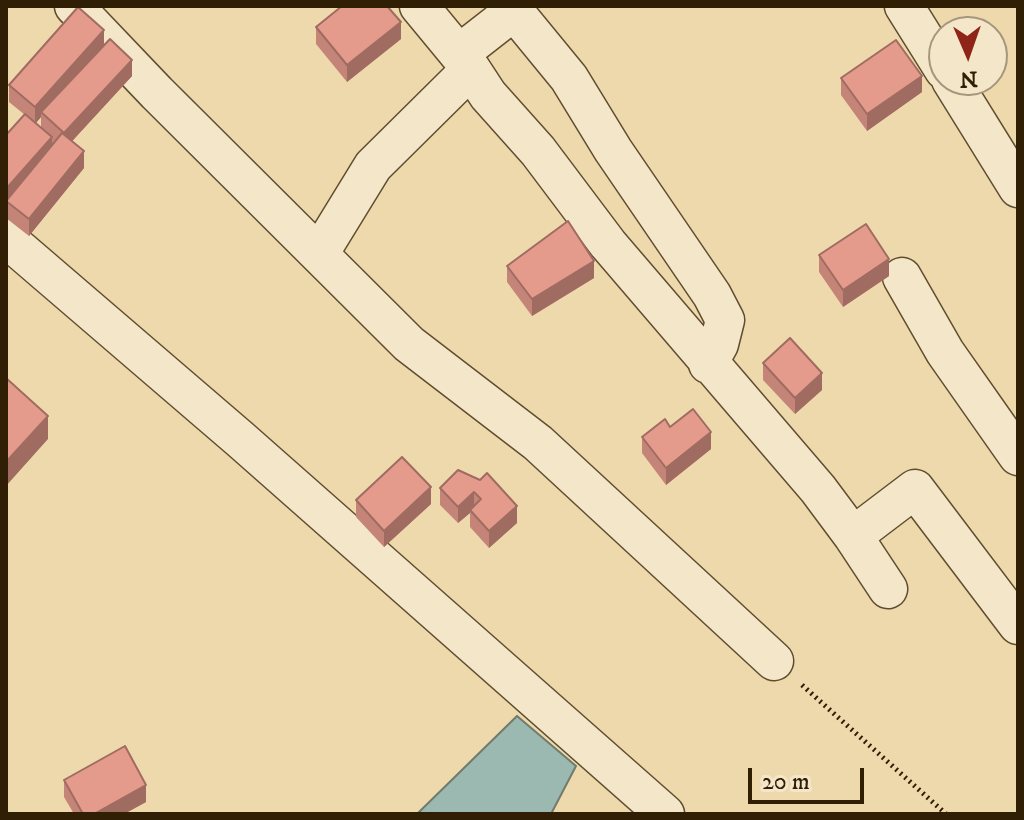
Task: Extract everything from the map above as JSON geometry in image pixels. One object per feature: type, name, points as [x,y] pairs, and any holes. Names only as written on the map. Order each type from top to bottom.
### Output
[{"type":"street","points":[[74,6],[409,344],[538,443],[774,661]]},
{"type":"street","points":[[419,6],[488,95],[538,151],[608,244],[818,489],[888,589]]},
{"type":"street","points":[[904,6],[928,44]]},
{"type":"street","points":[[319,254],[373,166],[514,11],[569,78],[613,150],[712,295],[725,320],[719,344],[708,364]]},
{"type":"street","points":[[961,96],[1018,188]]},
{"type":"street","points":[[6,238],[240,439],[665,814]]},
{"type":"street","points":[[902,277],[945,352],[1018,456]]},
{"type":"street","points":[[853,536],[915,489],[1018,625]]},
{"type":"path","points":[[774,661],[946,814]]},
{"type":"water","points":[[517,716],[576,766],[551,814],[417,814]]},
{"type":"building","points":[[342,6],[387,6],[401,22],[347,65],[316,27]]},
{"type":"building","points":[[78,7],[104,30],[35,107],[9,85]]},
{"type":"building","points":[[110,39],[132,60],[64,133],[41,112]]},
{"type":"building","points":[[896,40],[922,76],[867,114],[841,78]]},
{"type":"building","points":[[25,114],[52,137],[6,189],[6,135]]},
{"type":"building","points":[[62,133],[84,151],[29,219],[6,201]]},
{"type":"building","points":[[568,221],[594,261],[532,299],[507,266]]},
{"type":"building","points":[[866,224],[889,259],[843,290],[819,255]]},
{"type":"building","points":[[790,338],[822,373],[795,398],[763,363]]},
{"type":"building","points":[[6,378],[48,416],[6,462]]},
{"type":"building","points":[[693,409],[711,432],[666,468],[642,437],[665,419],[670,427]]},
{"type":"building","points":[[402,457],[431,487],[384,531],[356,500]]},
{"type":"building","points":[[458,470],[480,480],[487,473],[517,506],[489,531],[470,510],[481,499],[474,492],[458,507],[440,488]]},
{"type":"building","points":[[125,746],[146,785],[94,814],[83,814],[64,780]]}]
